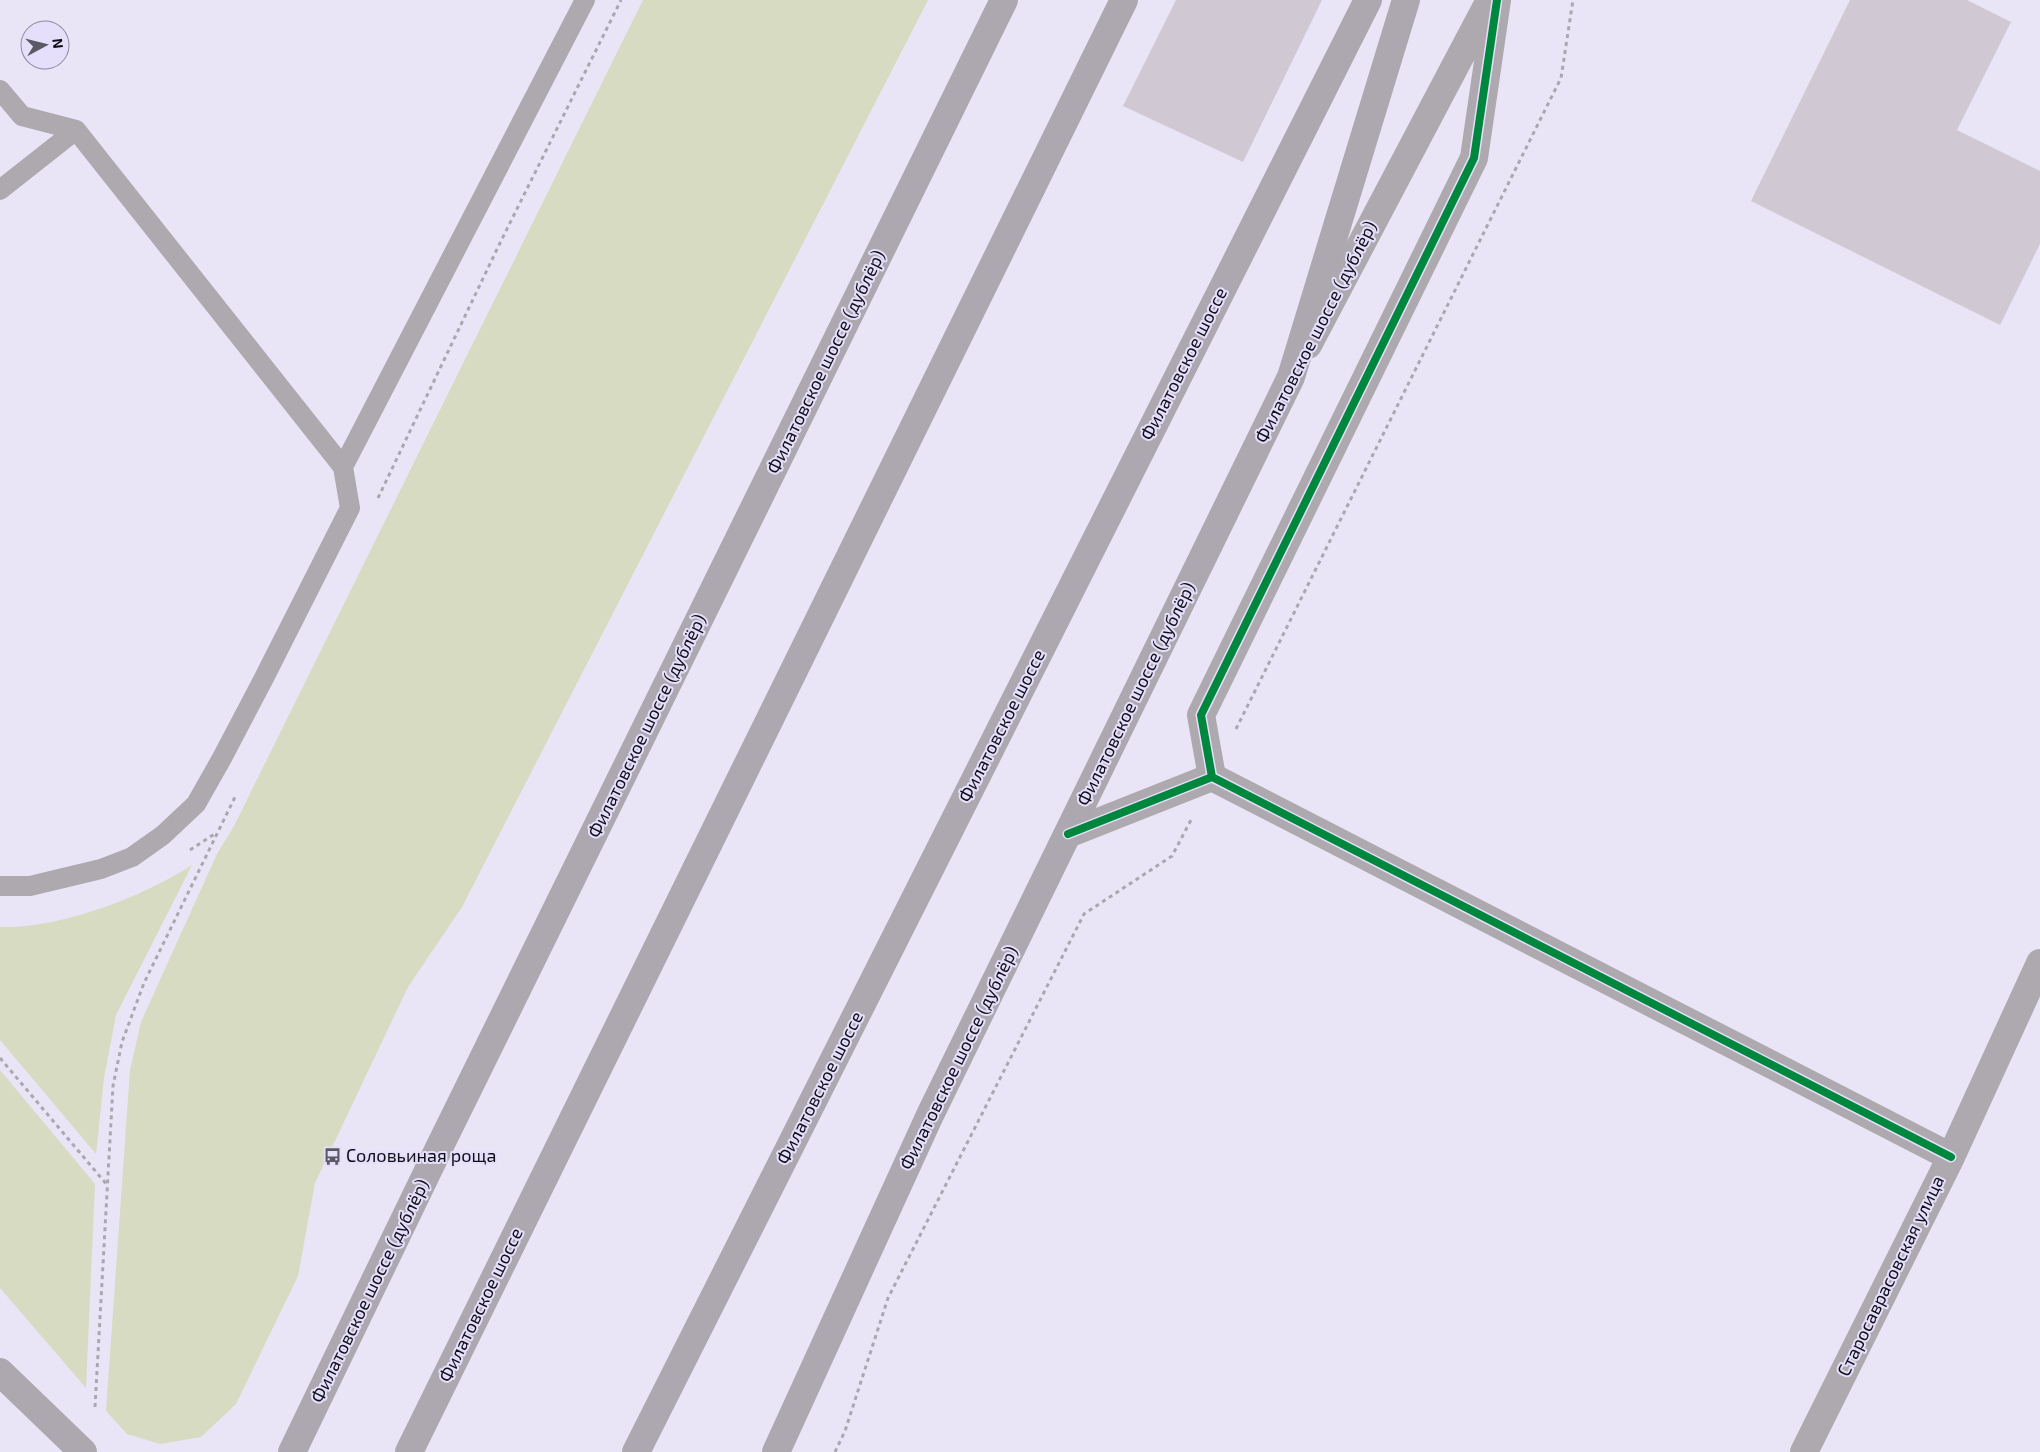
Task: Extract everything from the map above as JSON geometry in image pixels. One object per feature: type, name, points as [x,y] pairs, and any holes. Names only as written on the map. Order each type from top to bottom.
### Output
[{"type":"main road","name":"Филатовское шоссе (дублёр)","points":[[291,1449],[1004,0]]},
{"type":"main road","name":"Филатовское шоссе","points":[[409,1452],[1124,0]]},
{"type":"main road","name":"Филатовское шоссе","points":[[639,1446],[1368,0]]},
{"type":"main road","points":[[1291,377],[1406,0]]},
{"type":"main road","name":"Филатовское шоссе (дублёр)","points":[[776,1452],[930,1115],[1291,377]]},
{"type":"main road","points":[[0,1372],[83,1452]]},
{"type":"street","name":"Филатовское шоссе (дублёр)","points":[[1291,377],[1490,0]]},
{"type":"street","points":[[1212,778],[1201,715],[1474,158],[1497,0]]},
{"type":"street","points":[[1068,834],[1212,778],[1951,1157]]},
{"type":"street","name":"Старосаврасовская улица","points":[[1804,1452],[1951,1157],[2040,963]]},
{"type":"lane","points":[[343,467],[585,0]]},
{"type":"lane","points":[[0,90],[22,116],[76,130],[343,467],[350,508],[252,701],[196,804],[163,835],[132,857],[100,869],[30,886],[0,886]]},
{"type":"lane","points":[[0,190],[76,130]]},
{"type":"path","points":[[374,506],[499,245],[621,0]]},
{"type":"path","points":[[95,1407],[113,1086],[122,1042],[144,983],[236,795]]},
{"type":"path","points":[[0,1058],[108,1186]]},
{"type":"green space","points":[[643,0],[928,0],[462,907],[408,987],[315,1183],[298,1276],[236,1404],[201,1437],[160,1444],[127,1434],[106,1411],[130,1070],[141,1022],[217,854],[234,826]]},
{"type":"green space","points":[[192,865],[116,1015],[104,1078],[96,1154],[0,1040],[0,927],[48,923],[100,909],[150,888]]},
{"type":"green space","points":[[0,1070],[95,1184],[86,1388],[0,1288]]},
{"type":"building","points":[[1176,0],[1322,0],[1243,162],[1123,106]]},
{"type":"building","points":[[1850,0],[1967,0],[2011,22],[1957,130],[2040,171],[2040,244],[2000,325],[1751,201]]},
{"type":"cycle path","points":[[1212,777],[1201,715],[1474,158],[1497,0]]},
{"type":"cycle path","points":[[1068,834],[1212,777],[1951,1157]]},
{"type":"place","name":"Соловьиная роща","points":[[332,1156]]}]
